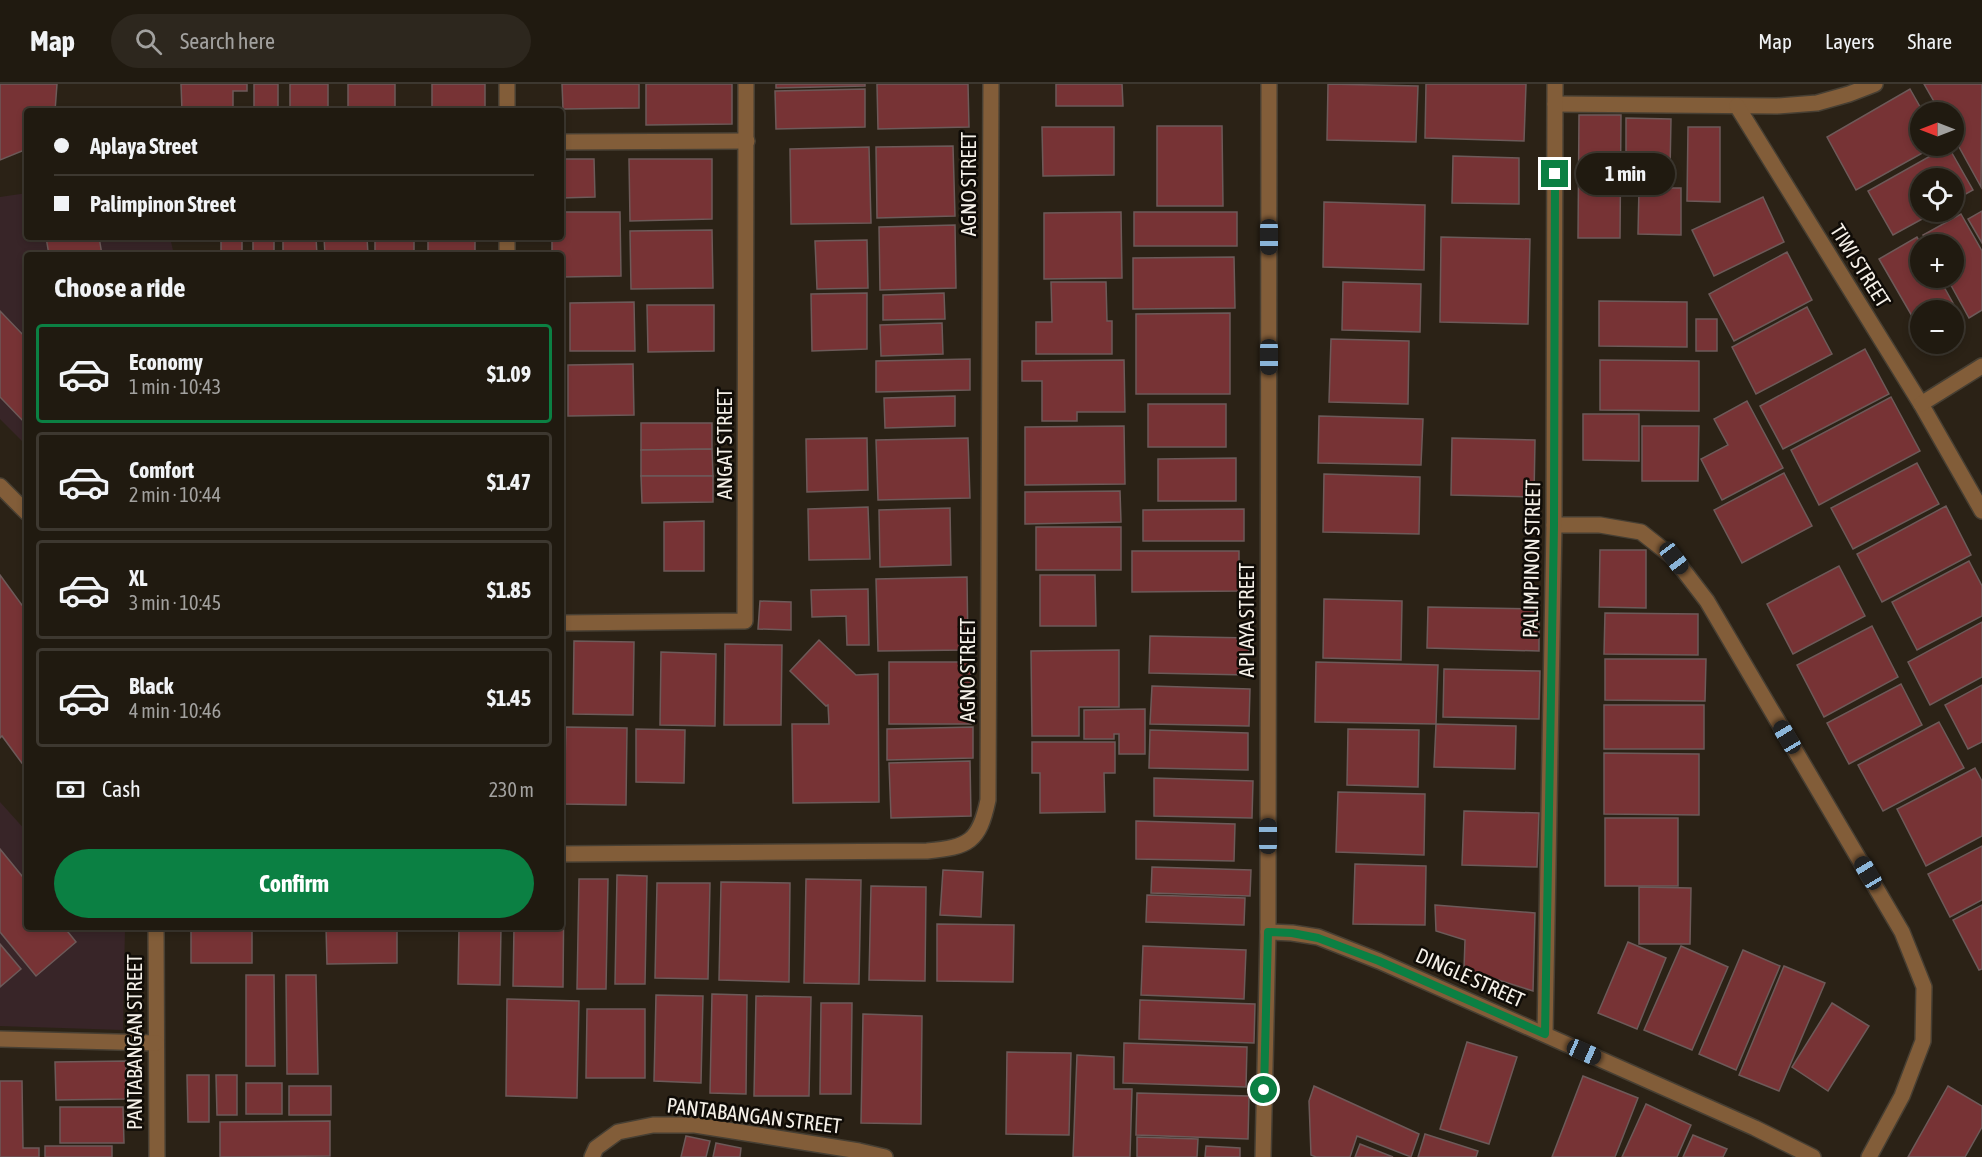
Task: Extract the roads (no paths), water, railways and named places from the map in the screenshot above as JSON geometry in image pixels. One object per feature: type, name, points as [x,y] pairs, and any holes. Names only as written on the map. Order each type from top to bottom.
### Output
[{"type":"street","points":[[507,84],[507,108]]},
{"type":"street","name":"ANGAT STREET","points":[[564,623],[745,621],[746,84]]},
{"type":"street","name":"AGNO STREET","points":[[564,854],[927,851],[964,844],[976,835],[984,821],[988,800],[991,84]]},
{"type":"street","name":"APLAYA STREET","points":[[1263,1157],[1268,932],[1269,84]]},
{"type":"street","name":"PALIMPINON STREET","points":[[1545,1034],[1554,525],[1555,84]]},
{"type":"street","points":[[1555,104],[1737,106],[1817,103],[1875,84]]},
{"type":"street","name":"TIWI STREET","points":[[1737,106],[1920,404],[1982,511]]},
{"type":"street","points":[[564,142],[747,141]]},
{"type":"street","points":[[1920,404],[1982,366]]},
{"type":"street","points":[[0,486],[24,510]]},
{"type":"street","points":[[1554,525],[1600,525],[1641,532],[1674,558],[1707,601],[1902,932],[1924,987],[1923,1041],[1902,1096],[1869,1157]]},
{"type":"street","name":"PANTABANGAN STREET","points":[[156,930],[157,1157]]},
{"type":"street","name":"DINGLE STREET","points":[[1268,932],[1292,933],[1318,938],[1379,961],[1755,1128],[1813,1157]]},
{"type":"street","points":[[0,1039],[156,1043]]},
{"type":"street","name":"PANTABANGAN STREET","points":[[592,1157],[596,1148],[618,1132],[653,1125],[695,1125],[885,1157]]}]
